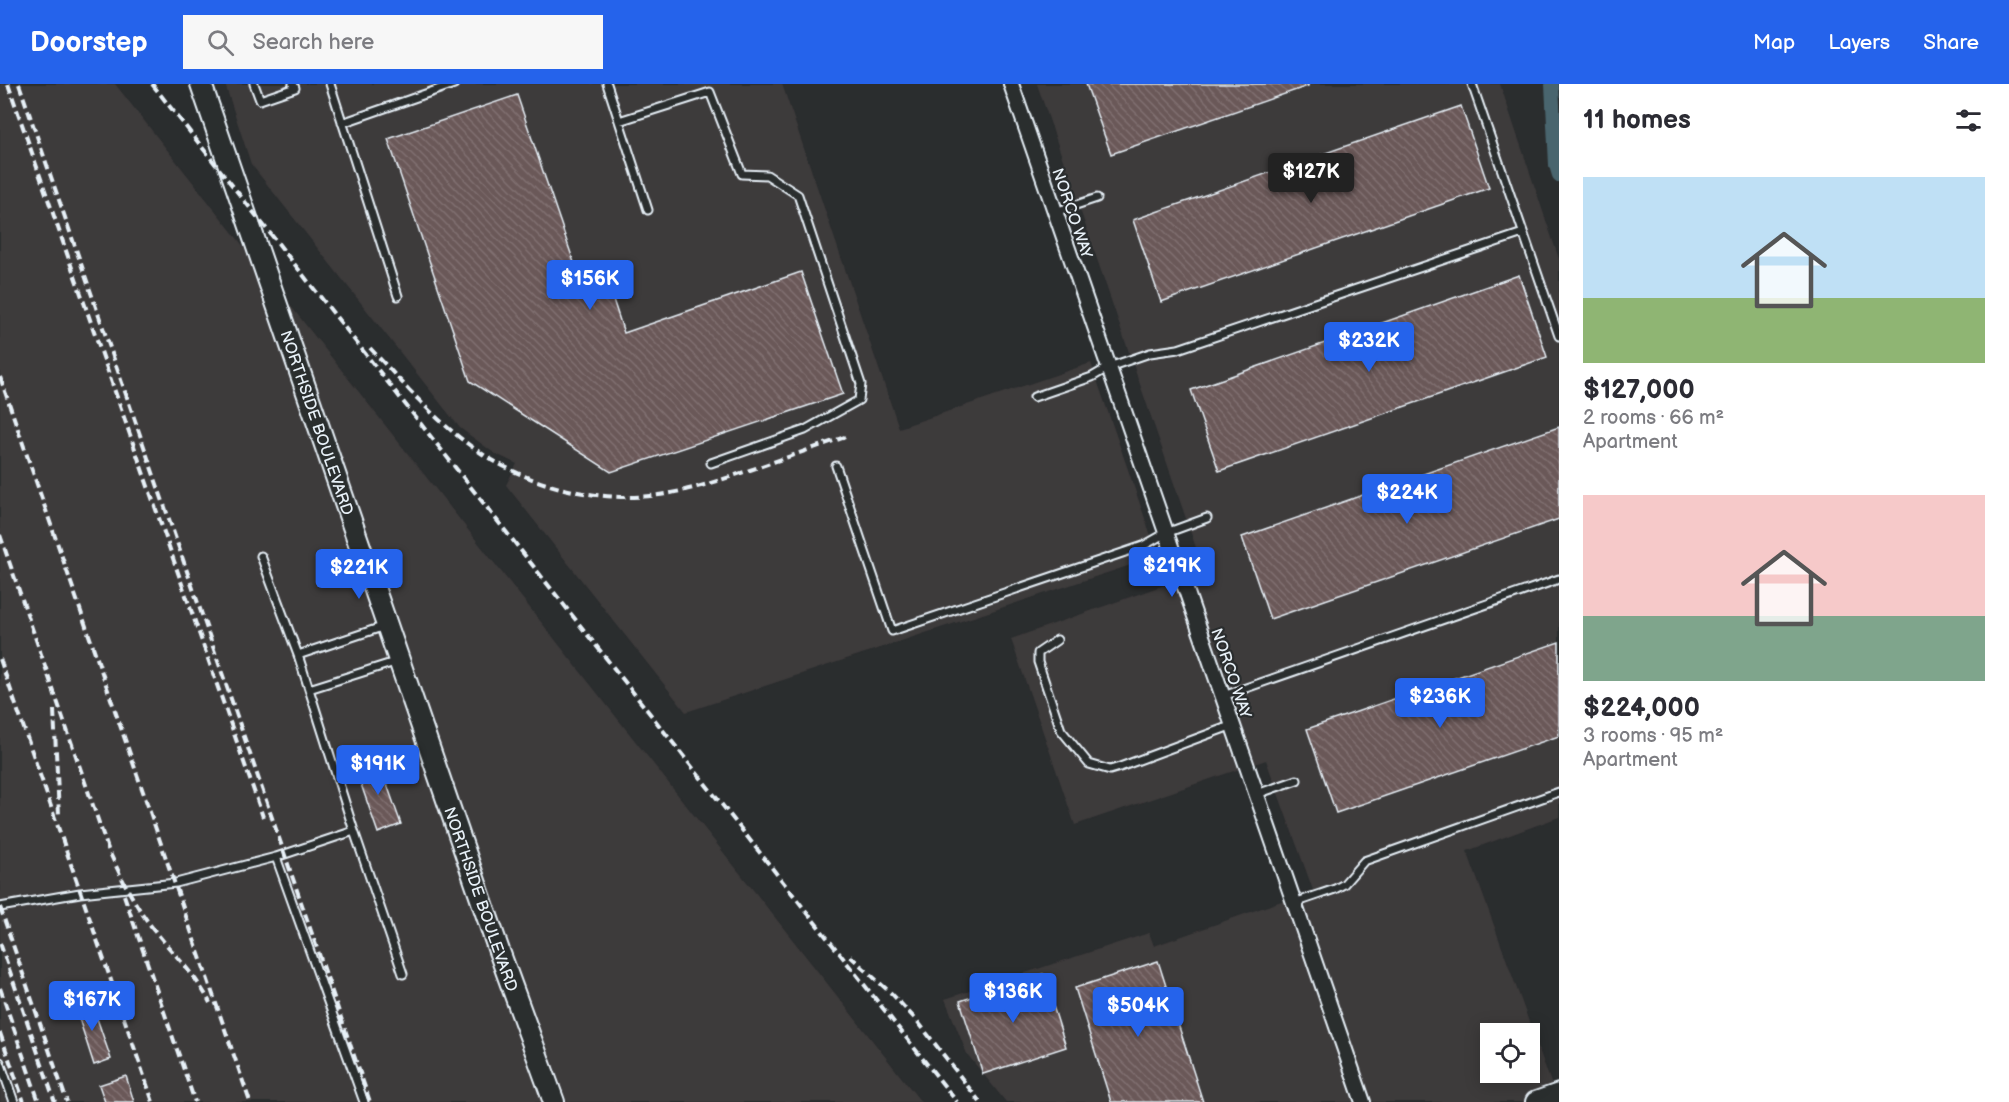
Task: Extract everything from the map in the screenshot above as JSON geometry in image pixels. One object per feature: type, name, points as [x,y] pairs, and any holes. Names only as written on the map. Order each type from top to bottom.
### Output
[{"type":"main road","name":"NORTHSIDE BOULEVARD","points":[[201,84],[499,951],[554,1102]]},
{"type":"main road","points":[[1536,1102],[1559,1094]]},
{"type":"street","name":"NORCO WAY","points":[[1011,84],[1363,1102]]},
{"type":"lane","points":[[254,84],[260,100],[295,88],[293,84]]},
{"type":"lane","points":[[330,84],[398,296]]},
{"type":"lane","points":[[342,123],[454,84]]},
{"type":"lane","points":[[607,84],[648,210]]},
{"type":"lane","points":[[1472,84],[1559,336]]},
{"type":"lane","points":[[619,121],[710,92],[742,174],[767,175],[798,195],[861,384],[859,400],[805,430],[711,463]]},
{"type":"lane","points":[[1055,212],[1097,198]]},
{"type":"lane","points":[[1034,397],[1092,377],[1108,367],[1150,353],[1178,349],[1523,233]]},
{"type":"lane","points":[[836,466],[892,632],[1143,546],[1166,533],[1207,518]]},
{"type":"lane","points":[[261,556],[298,655],[354,831],[403,974]]},
{"type":"lane","points":[[1223,696],[1559,579]]},
{"type":"lane","points":[[298,655],[387,625]]},
{"type":"lane","points":[[1057,640],[1038,653],[1038,662],[1061,730],[1089,764],[1110,770],[1233,725]]},
{"type":"lane","points":[[309,689],[400,660]]},
{"type":"lane","points":[[1257,794],[1297,780]]},
{"type":"lane","points":[[1294,903],[1335,890],[1344,884],[1364,861],[1559,792]]},
{"type":"lane","points":[[0,907],[80,893],[176,883],[276,857],[354,831]]},
{"type":"lane","points":[[276,857],[364,1102]]},
{"type":"lane","points":[[0,1062],[14,1102]]},
{"type":"shaded area","points":[[0,84],[115,84],[921,1102],[0,1102]]},
{"type":"shaded area","points":[[225,84],[782,84],[899,428],[1091,363],[1158,556],[686,712],[506,485],[517,464],[494,453],[460,428],[251,164]]},
{"type":"shaded area","points":[[1037,84],[1500,84],[1559,259],[1559,817],[1467,851],[1529,1023],[1480,1023],[1480,1083],[1540,1083],[1540,1052],[1558,1102],[1006,1102],[967,1054],[945,999],[1149,933],[1154,946],[1313,890],[1266,760],[1075,825],[1011,639],[1204,571]]},
{"type":"building","points":[[1086,84],[1308,84],[1308,86],[1111,154]]},
{"type":"building","points":[[517,95],[582,286],[606,278],[624,333],[801,272],[843,394],[611,472],[470,381],[388,139]]},
{"type":"building","points":[[1461,106],[1489,188],[1161,302],[1133,220]]},
{"type":"building","points":[[1519,275],[1547,357],[1219,471],[1191,390]]},
{"type":"building","points":[[1559,427],[1559,519],[1270,619],[1242,537]]},
{"type":"building","points":[[1559,642],[1559,736],[1336,813],[1307,729]]},
{"type":"building","points":[[378,759],[401,824],[378,833],[355,767]]},
{"type":"building","points":[[1158,961],[1203,1102],[1111,1102],[1075,988]]},
{"type":"building","points":[[1043,974],[1066,1047],[983,1074],[960,1001]]},
{"type":"building","points":[[90,998],[111,1059],[94,1065],[74,1003]]},
{"type":"building","points":[[126,1076],[134,1102],[105,1102],[99,1085]]},
{"type":"waterway","points":[[1552,84],[1556,165],[1559,175]]},
{"type":"railway","points":[[8,84],[263,817]]},
{"type":"railway","points":[[19,84],[370,1102]]},
{"type":"railway","points":[[152,84],[957,1102]]},
{"type":"railway","points":[[370,348],[442,422],[490,459],[539,481],[591,494],[618,497],[681,491],[721,480],[845,437]]},
{"type":"railway","points":[[0,377],[250,1102]]},
{"type":"railway","points":[[0,535],[108,849],[145,917],[190,972],[210,1003]]},
{"type":"railway","points":[[0,659],[153,1102]]},
{"type":"railway","points":[[54,710],[59,815]]},
{"type":"railway","points":[[124,895],[195,1102]]},
{"type":"railway","points":[[0,907],[67,1102]]},
{"type":"railway","points":[[0,943],[55,1102]]},
{"type":"railway","points":[[850,956],[892,994],[918,1022],[980,1102]]},
{"type":"railway","points":[[0,988],[39,1102]]},
{"type":"railway","points":[[0,1033],[24,1102]]}]
